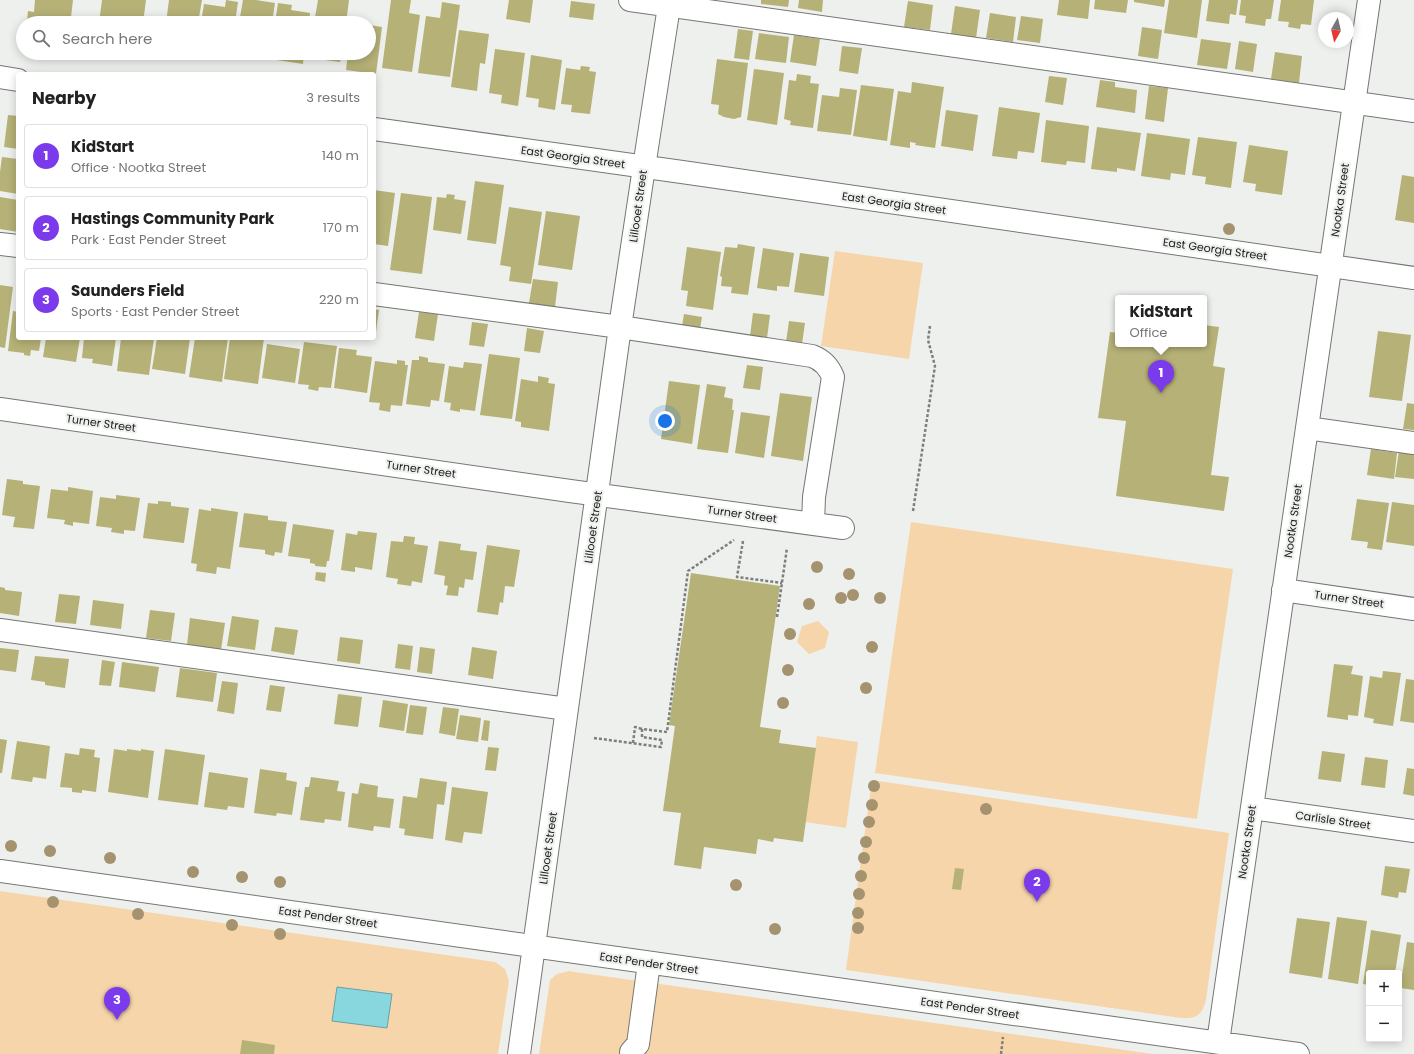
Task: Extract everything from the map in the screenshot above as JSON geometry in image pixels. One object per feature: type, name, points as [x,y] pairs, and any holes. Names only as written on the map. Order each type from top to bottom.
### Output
[{"type":"street","points":[[630,0],[670,3],[1414,111]]},
{"type":"street","name":"Nootka Street","points":[[1218,1042],[1369,0]]},
{"type":"street","name":"Lillooet Street","points":[[519,1054],[620,327],[670,3]]},
{"type":"street","points":[[0,78],[16,80]]},
{"type":"street","name":"East Georgia Street","points":[[376,129],[1414,278]]},
{"type":"street","points":[[0,244],[16,246]]},
{"type":"street","points":[[376,294],[620,327],[812,356],[824,362],[833,377],[814,497],[813,524]]},
{"type":"street","name":"Turner Street","points":[[0,409],[843,528]]},
{"type":"street","points":[[1307,428],[1414,443]]},
{"type":"street","name":"Turner Street","points":[[1283,590],[1414,609]]},
{"type":"street","points":[[0,630],[567,709]]},
{"type":"street","name":"Carlisle Street","points":[[1252,808],[1414,831]]},
{"type":"street","name":"East Pender Street","points":[[0,871],[1298,1054]]},
{"type":"street","points":[[631,1052],[638,1044],[649,963]]},
{"type":"path","points":[[913,511],[935,366],[928,340],[930,326]]},
{"type":"path","points":[[633,744],[635,728],[667,732],[688,570],[734,540]]},
{"type":"path","points":[[743,541],[737,577],[782,583]]},
{"type":"path","points":[[777,617],[788,548]]},
{"type":"path","points":[[594,738],[661,748],[662,740],[642,737],[642,728]]},
{"type":"shaded area","points":[[835,251],[923,263],[909,359],[821,346]]},
{"type":"shaded area","points":[[911,522],[1233,569],[1197,819],[875,773]]},
{"type":"shaded area","points":[[818,621],[829,632],[825,648],[809,654],[797,642],[802,626]]},
{"type":"shaded area","points":[[817,736],[858,742],[846,828],[805,822]]},
{"type":"shaded area","points":[[872,780],[1229,833],[1206,1000],[1201,1013],[1191,1018],[1181,1018],[846,970]]},
{"type":"shaded area","points":[[0,891],[495,962],[505,969],[509,981],[498,1054],[0,1054]]},
{"type":"shaded area","points":[[569,971],[1153,1054],[539,1054],[550,980],[557,974]]},
{"type":"water","points":[[337,987],[392,994],[387,1028],[332,1021]]},
{"type":"building","points":[[35,0],[73,0],[71,16],[28,16],[28,11],[34,12]]},
{"type":"building","points":[[102,0],[146,0],[144,16],[100,16]]},
{"type":"building","points":[[169,0],[202,0],[199,16],[167,16]]},
{"type":"building","points":[[226,0],[238,2],[236,16],[202,16],[204,4],[225,7]]},
{"type":"building","points":[[243,0],[256,0],[275,3],[273,16],[240,16]]},
{"type":"building","points":[[318,0],[349,0],[347,16],[315,16]]},
{"type":"building","points":[[391,0],[411,0],[409,13],[420,15],[412,72],[382,68]]},
{"type":"building","points":[[509,0],[533,0],[530,23],[506,19]]},
{"type":"building","points":[[761,0],[789,0],[788,7],[761,4]]},
{"type":"building","points":[[799,0],[823,0],[822,12],[798,8]]},
{"type":"building","points":[[1059,0],[1090,0],[1088,19],[1057,15]]},
{"type":"building","points":[[1095,0],[1128,0],[1126,13],[1094,9]]},
{"type":"building","points":[[1134,0],[1165,0],[1164,7],[1134,2]]},
{"type":"building","points":[[1169,0],[1202,0],[1197,38],[1164,33]]},
{"type":"building","points":[[1209,0],[1238,0],[1236,15],[1230,14],[1229,24],[1206,21]]},
{"type":"building","points":[[1241,0],[1274,0],[1271,19],[1266,19],[1265,26],[1245,23],[1246,16],[1239,15]]},
{"type":"building","points":[[1281,0],[1314,0],[1311,25],[1301,24],[1300,29],[1288,27],[1289,22],[1278,21]]},
{"type":"building","points":[[571,1],[595,4],[593,20],[569,17]]},
{"type":"building","points":[[908,1],[933,5],[930,30],[904,27]]},
{"type":"building","points":[[442,2],[460,5],[450,77],[418,73],[426,16],[440,18]]},
{"type":"building","points":[[278,3],[292,5],[291,10],[310,13],[310,16],[276,16]]},
{"type":"building","points":[[955,6],[980,10],[976,38],[951,34]]},
{"type":"building","points":[[990,13],[1016,17],[1013,42],[986,38]]},
{"type":"building","points":[[1021,16],[1043,19],[1040,43],[1017,40]]},
{"type":"building","points":[[376,26],[382,27],[376,74],[376,72],[346,70],[347,60],[376,60]]},
{"type":"building","points":[[1142,27],[1162,30],[1158,59],[1138,56]]},
{"type":"building","points":[[738,29],[753,31],[749,60],[734,58]]},
{"type":"building","points":[[459,30],[489,34],[485,64],[480,63],[477,91],[451,87]]},
{"type":"building","points":[[759,33],[789,37],[786,63],[755,59]]},
{"type":"building","points":[[794,35],[820,39],[816,66],[790,62]]},
{"type":"building","points":[[1201,39],[1231,43],[1227,69],[1197,65]]},
{"type":"building","points":[[1239,41],[1257,44],[1253,72],[1235,69]]},
{"type":"building","points":[[842,46],[862,48],[858,74],[839,71]]},
{"type":"building","points":[[495,49],[525,53],[518,106],[501,103],[502,95],[489,93]]},
{"type":"building","points":[[1275,52],[1302,56],[1299,83],[1271,79]]},
{"type":"building","points":[[531,55],[562,60],[555,110],[538,107],[539,99],[526,97]]},
{"type":"building","points":[[717,59],[748,63],[741,117],[734,119],[724,117],[718,114],[719,105],[711,104]]},
{"type":"building","points":[[277,60],[303,60],[303,64]]},
{"type":"building","points":[[325,60],[340,60],[340,62]]},
{"type":"building","points":[[581,66],[590,67],[589,71],[596,72],[590,114],[571,112],[572,105],[561,104],[566,68],[580,70]]},
{"type":"building","points":[[754,69],[784,73],[777,125],[747,120]]},
{"type":"building","points":[[797,74],[811,76],[810,83],[819,84],[813,128],[790,125],[791,121],[784,119],[789,80],[796,81]]},
{"type":"building","points":[[1049,76],[1067,78],[1063,105],[1045,102]]},
{"type":"building","points":[[1100,80],[1115,82],[1115,87],[1137,90],[1135,113],[1096,107]]},
{"type":"building","points":[[912,82],[944,87],[935,148],[915,145],[916,143],[910,142],[910,148],[890,145],[898,91],[911,93]]},
{"type":"building","points":[[861,85],[894,89],[887,141],[853,136]]},
{"type":"building","points":[[1149,86],[1168,88],[1164,122],[1145,119]]},
{"type":"building","points":[[840,88],[857,90],[851,135],[817,131],[822,95],[839,97]]},
{"type":"building","points":[[999,107],[1040,113],[1034,153],[1018,151],[1017,159],[992,156]]},
{"type":"building","points":[[946,110],[978,115],[973,151],[941,146]]},
{"type":"building","points":[[8,115],[16,116],[16,149],[4,147]]},
{"type":"building","points":[[1046,120],[1089,126],[1085,163],[1067,161],[1066,165],[1041,162]]},
{"type":"building","points":[[1097,127],[1141,133],[1135,171],[1117,168],[1117,172],[1091,169]]},
{"type":"building","points":[[1147,133],[1190,139],[1185,175],[1171,173],[1170,180],[1141,176]]},
{"type":"building","points":[[1198,137],[1237,142],[1231,188],[1205,184],[1206,177],[1192,175]]},
{"type":"building","points":[[1249,145],[1288,151],[1282,195],[1255,191],[1256,184],[1243,182]]},
{"type":"building","points":[[2,157],[16,159],[16,194],[0,191]]},
{"type":"building","points":[[1402,175],[1414,177],[1414,223],[1395,220]]},
{"type":"building","points":[[475,181],[504,185],[496,244],[467,240]]},
{"type":"building","points":[[376,190],[395,193],[388,246],[376,244]]},
{"type":"building","points":[[401,193],[432,197],[422,274],[390,270]]},
{"type":"building","points":[[447,194],[455,195],[454,199],[466,201],[461,234],[433,230],[437,197],[446,198]]},
{"type":"building","points":[[0,197],[16,200],[16,232],[0,229]]},
{"type":"building","points":[[509,207],[542,212],[531,284],[509,281],[511,267],[500,265]]},
{"type":"building","points":[[546,211],[580,216],[572,270],[538,265]]},
{"type":"building","points":[[738,244],[755,247],[748,295],[731,293],[732,287],[721,286],[722,277],[720,276],[725,247],[737,248]]},
{"type":"building","points":[[687,247],[721,252],[713,310],[686,306],[688,291],[681,290]]},
{"type":"building","points":[[763,248],[794,253],[789,287],[777,286],[777,291],[757,288]]},
{"type":"building","points":[[800,253],[829,257],[824,296],[794,292]]},
{"type":"building","points":[[533,279],[558,282],[555,307],[529,303]]},
{"type":"building","points":[[0,285],[13,287],[5,348],[0,347]]},
{"type":"building","points":[[376,309],[379,310],[376,332]]},
{"type":"building","points":[[13,311],[16,312],[16,340],[41,340],[39,351],[31,350],[30,356],[24,355],[24,353],[8,351]]},
{"type":"building","points":[[419,312],[438,314],[434,341],[415,338]]},
{"type":"building","points":[[753,313],[770,315],[767,338],[750,336]]},
{"type":"building","points":[[684,314],[702,317],[700,329],[682,326]]},
{"type":"building","points":[[789,321],[805,323],[802,344],[786,342]]},
{"type":"building","points":[[472,322],[488,324],[484,347],[469,345]]},
{"type":"building","points":[[1207,325],[1219,327],[1213,366],[1225,368],[1211,475],[1229,477],[1224,511],[1116,496],[1126,421],[1098,418],[1110,332],[1115,333],[1115,347],[1207,347]]},
{"type":"building","points":[[527,328],[544,331],[540,353],[524,351]]},
{"type":"building","points":[[1378,331],[1411,335],[1402,401],[1369,397]]},
{"type":"building","points":[[46,340],[80,340],[76,362],[43,357]]},
{"type":"building","points":[[84,340],[116,340],[112,366],[92,363],[93,359],[82,358]]},
{"type":"building","points":[[121,340],[154,340],[149,375],[117,371]]},
{"type":"building","points":[[157,340],[190,340],[185,374],[152,369]]},
{"type":"building","points":[[195,340],[228,340],[222,382],[189,377]]},
{"type":"building","points":[[230,340],[264,340],[258,384],[224,379]]},
{"type":"building","points":[[304,342],[337,346],[331,388],[319,387],[318,391],[308,389],[309,385],[298,384]]},
{"type":"building","points":[[267,344],[300,349],[295,383],[262,378]]},
{"type":"building","points":[[339,348],[357,350],[356,355],[372,357],[367,393],[334,388]]},
{"type":"building","points":[[489,354],[520,358],[512,419],[480,415]]},
{"type":"building","points":[[419,356],[428,358],[428,362],[445,364],[439,401],[431,400],[430,407],[406,404],[412,360],[419,360]]},
{"type":"building","points":[[397,360],[405,361],[405,365],[408,365],[402,406],[391,405],[390,412],[379,410],[380,403],[369,402],[375,361],[397,364]]},
{"type":"building","points":[[464,362],[482,364],[475,411],[460,409],[460,412],[450,410],[451,403],[444,402],[449,366],[463,368]]},
{"type":"building","points":[[747,365],[763,367],[760,390],[743,388]]},
{"type":"building","points":[[538,376],[549,378],[548,383],[555,384],[549,431],[521,427],[521,422],[515,421],[521,379],[538,382]]},
{"type":"building","points":[[669,381],[700,385],[692,444],[661,439]]},
{"type":"building","points":[[707,384],[726,387],[724,397],[733,399],[732,410],[734,410],[728,453],[697,449]]},
{"type":"building","points":[[780,393],[812,397],[803,461],[771,456]]},
{"type":"building","points":[[1407,403],[1414,404],[1414,430],[1403,429]]},
{"type":"building","points":[[741,412],[770,416],[764,458],[735,453]]},
{"type":"building","points":[[1371,449],[1397,453],[1394,479],[1367,475]]},
{"type":"building","points":[[1399,451],[1414,453],[1414,479],[1395,477]]},
{"type":"building","points":[[7,479],[23,481],[23,484],[40,486],[34,529],[13,527],[15,517],[2,515]]},
{"type":"building","points":[[68,487],[93,491],[89,524],[73,522],[73,526],[64,524],[65,520],[47,518],[51,489],[68,491]]},
{"type":"building","points":[[116,495],[140,498],[135,531],[124,530],[124,534],[111,532],[112,528],[96,526],[100,497],[116,499]]},
{"type":"building","points":[[1357,499],[1389,503],[1382,550],[1367,548],[1368,542],[1351,540]]},
{"type":"building","points":[[158,501],[171,502],[171,506],[189,508],[184,543],[143,538],[148,503],[158,504]]},
{"type":"building","points":[[1392,502],[1414,505],[1414,546],[1386,542]]},
{"type":"building","points":[[211,508],[238,512],[230,569],[217,567],[216,574],[196,571],[197,564],[191,563],[199,509],[211,511]]},
{"type":"building","points":[[244,513],[268,516],[268,520],[287,522],[282,553],[275,552],[274,556],[265,554],[265,550],[239,547]]},
{"type":"building","points":[[293,524],[334,530],[329,561],[327,561],[326,567],[315,566],[315,564],[310,563],[310,559],[288,556]]},
{"type":"building","points":[[358,531],[377,533],[372,570],[355,567],[355,572],[341,570],[346,533],[357,535]]},
{"type":"building","points":[[404,536],[415,537],[414,544],[428,546],[422,583],[412,581],[411,586],[397,584],[398,579],[386,577],[391,541],[403,542]]},
{"type":"building","points":[[439,541],[461,544],[460,550],[477,552],[473,580],[465,579],[464,588],[459,587],[458,596],[446,595],[448,586],[444,585],[445,576],[434,574]]},
{"type":"building","points":[[487,545],[520,550],[514,587],[505,586],[503,603],[500,602],[498,615],[477,612]]},
{"type":"building","points":[[316,572],[326,573],[325,582],[315,580]]},
{"type":"building","points":[[691,573],[780,586],[760,727],[781,730],[779,743],[816,748],[803,842],[774,838],[773,842],[758,839],[756,854],[704,847],[701,869],[674,865],[681,813],[663,811],[675,726],[669,725]]},
{"type":"building","points":[[0,587],[5,588],[5,590],[22,592],[19,616],[0,613]]},
{"type":"building","points":[[59,594],[80,596],[76,624],[55,622]]},
{"type":"building","points":[[93,600],[124,604],[121,629],[90,625]]},
{"type":"building","points":[[150,610],[175,613],[171,641],[146,638]]},
{"type":"building","points":[[232,616],[259,620],[255,650],[227,646]]},
{"type":"building","points":[[190,618],[225,623],[221,650],[187,645]]},
{"type":"building","points":[[275,627],[298,630],[294,655],[271,651]]},
{"type":"building","points":[[340,637],[363,640],[360,664],[337,661]]},
{"type":"building","points":[[398,644],[413,646],[410,670],[395,668]]},
{"type":"building","points":[[420,647],[435,649],[432,674],[417,672]]},
{"type":"building","points":[[472,647],[497,651],[493,679],[468,675]]},
{"type":"building","points":[[0,648],[19,650],[16,672],[0,670]]},
{"type":"building","points":[[35,656],[69,659],[65,688],[45,685],[45,682],[31,680]]},
{"type":"building","points":[[102,660],[115,662],[111,686],[99,685]]},
{"type":"building","points":[[122,662],[159,667],[155,692],[119,687]]},
{"type":"building","points":[[1334,664],[1353,666],[1351,674],[1363,676],[1358,716],[1348,715],[1348,720],[1327,717]]},
{"type":"building","points":[[180,668],[217,673],[213,702],[176,697]]},
{"type":"building","points":[[1383,671],[1401,673],[1393,726],[1373,723],[1374,719],[1364,717],[1370,676],[1382,678]]},
{"type":"building","points":[[1406,679],[1414,680],[1414,723],[1400,721]]},
{"type":"building","points":[[222,681],[238,683],[234,714],[217,711]]},
{"type":"building","points":[[270,685],[285,687],[281,712],[266,710]]},
{"type":"building","points":[[338,694],[362,697],[358,727],[334,724]]},
{"type":"building","points":[[383,700],[408,704],[404,731],[379,727]]},
{"type":"building","points":[[410,705],[427,707],[423,735],[406,733]]},
{"type":"building","points":[[443,707],[459,709],[455,736],[439,733]]},
{"type":"building","points":[[460,715],[481,718],[478,742],[456,739]]},
{"type":"building","points":[[484,720],[490,721],[488,741],[481,740]]},
{"type":"building","points":[[0,739],[7,740],[2,773],[0,773]]},
{"type":"building","points":[[17,741],[50,746],[46,779],[33,777],[32,782],[11,779]]},
{"type":"building","points":[[488,747],[499,748],[496,771],[485,770]]},
{"type":"building","points":[[80,748],[95,750],[94,757],[100,758],[96,792],[82,790],[82,793],[72,792],[72,788],[60,787],[65,753],[79,755]]},
{"type":"building","points":[[114,749],[141,751],[141,749],[154,751],[148,798],[108,792]]},
{"type":"building","points":[[165,749],[205,755],[198,805],[158,800]]},
{"type":"building","points":[[1322,751],[1345,754],[1341,782],[1318,779]]},
{"type":"building","points":[[1365,757],[1388,760],[1385,788],[1361,785]]},
{"type":"building","points":[[1407,768],[1414,769],[1414,796],[1403,794]]},
{"type":"building","points":[[260,769],[287,773],[286,780],[297,782],[292,815],[277,813],[276,816],[254,813]]},
{"type":"building","points":[[209,772],[248,778],[244,808],[228,806],[227,810],[204,807]]},
{"type":"building","points":[[311,777],[339,781],[337,791],[345,792],[341,821],[325,819],[324,823],[300,820],[305,787],[309,787]]},
{"type":"building","points":[[420,778],[447,782],[444,805],[437,804],[433,839],[404,835],[405,829],[399,828],[403,796],[417,798]]},
{"type":"building","points":[[360,783],[378,786],[377,797],[394,799],[390,828],[374,826],[373,831],[348,827],[352,793],[358,794]]},
{"type":"building","points":[[452,787],[488,792],[482,834],[464,832],[462,843],[445,840]]},
{"type":"building","points":[[1385,866],[1410,869],[1406,893],[1399,892],[1398,898],[1381,895]]},
{"type":"building","points":[[955,868],[964,869],[961,890],[952,889]]},
{"type":"building","points":[[1337,917],[1367,921],[1358,984],[1328,979]]},
{"type":"building","points":[[1297,918],[1330,922],[1322,978],[1289,973]]},
{"type":"building","points":[[1371,930],[1401,935],[1395,970],[1366,970],[1366,984],[1363,984]]},
{"type":"building","points":[[1407,942],[1414,943],[1414,990],[1402,988],[1402,975]]},
{"type":"building","points":[[242,1040],[275,1045],[274,1054],[240,1054]]},
{"type":"place","name":"KidStart","points":[[1161,393]]},
{"type":"place","name":"Hastings Community Park","points":[[1037,902]]},
{"type":"place","name":"Saunders Field","points":[[117,1020]]}]
